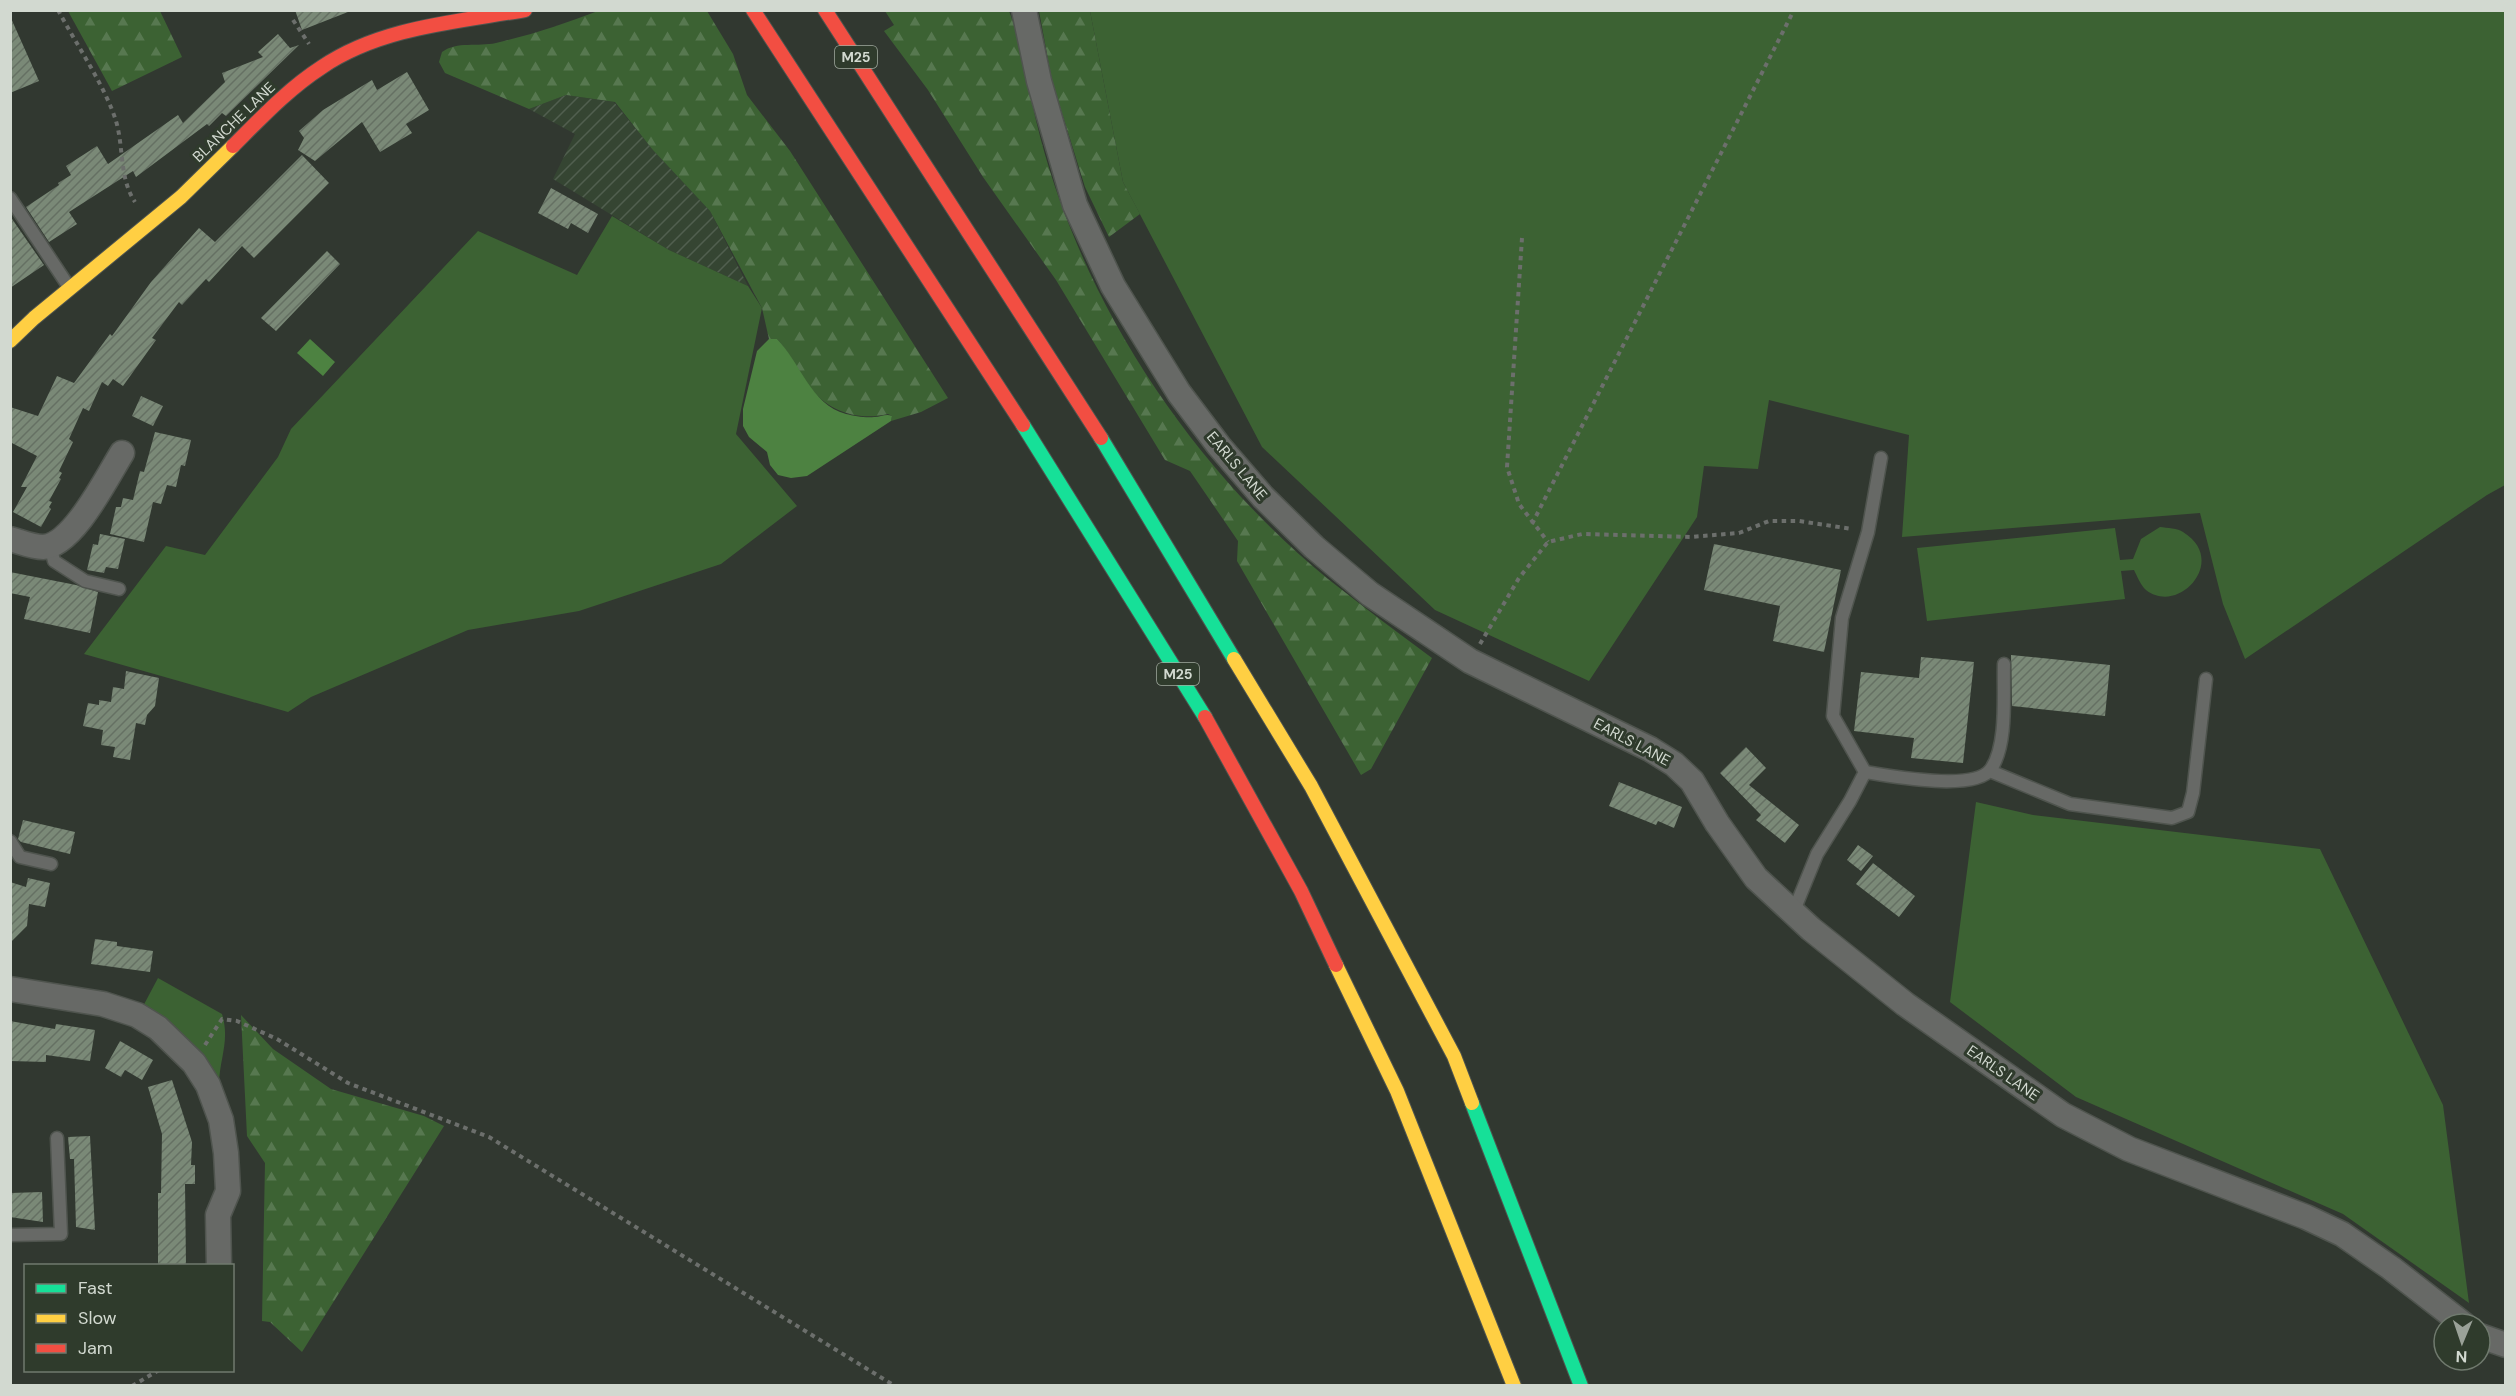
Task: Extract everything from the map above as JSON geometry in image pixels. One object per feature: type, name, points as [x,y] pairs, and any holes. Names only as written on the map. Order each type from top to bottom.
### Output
[{"type":"main road","name":"BLANCHE LANE","points":[[10,341],[34,318],[181,197],[291,89],[341,55],[367,43],[401,32],[525,10]]},
{"type":"main road","name":"M25","points":[[753,10],[1060,482],[1213,731],[1301,891],[1397,1091],[1514,1386]]},
{"type":"main road","name":"M25","points":[[825,10],[1103,442],[1311,786],[1454,1056],[1581,1386]]},
{"type":"street","name":"EARLS LANE","points":[[1024,10],[1039,81],[1075,205],[1113,286],[1179,393],[1219,446],[1263,497],[1314,547],[1370,594],[1470,661],[1650,749],[1674,764],[1692,781],[1717,823],[1756,878],[1793,913],[1905,1004],[2063,1115],[2129,1149],[2306,1217],[2342,1234],[2448,1312]]},
{"type":"street","points":[[10,539],[44,547],[59,542],[72,531],[122,453]]},
{"type":"street","points":[[10,989],[103,1004],[137,1016],[158,1028],[194,1063],[208,1085],[221,1120],[226,1153],[228,1191],[218,1215],[219,1264]]},
{"type":"lane","points":[[10,198],[70,288]]},
{"type":"lane","points":[[1865,772],[1833,716],[1842,618],[1868,532],[1881,458]]},
{"type":"lane","points":[[50,545],[54,561],[69,572],[85,581],[119,589]]},
{"type":"lane","points":[[1865,772],[1918,781],[1975,779],[1990,771],[1997,757],[2001,740],[2004,664]]},
{"type":"lane","points":[[1990,771],[2070,804],[2172,818],[2188,812],[2193,793],[2206,679]]},
{"type":"lane","points":[[1793,913],[1817,854],[1865,772]]},
{"type":"lane","points":[[10,841],[20,857],[51,864]]},
{"type":"lane","points":[[10,1235],[61,1234],[57,1138]]},
{"type":"path","points":[[58,10],[110,104],[117,123],[123,168],[130,194],[150,223]]},
{"type":"path","points":[[1532,524],[1794,10]]},
{"type":"path","points":[[1522,238],[1507,467],[1519,504],[1548,542]]},
{"type":"path","points":[[1470,661],[1519,578],[1548,542],[1582,534],[1690,537],[1739,533],[1769,521],[1799,520],[1868,532]]},
{"type":"path","points":[[194,1063],[222,1019],[237,1021],[277,1039],[348,1083],[489,1137],[895,1386]]},
{"type":"path","points":[[132,1386],[157,1372]]},
{"type":"shaded area","points":[[566,95],[614,102],[652,149],[710,211],[748,286],[669,250],[553,179],[575,134],[529,109]]},
{"type":"shaded area","points":[[310,339],[335,362],[323,376],[297,353]]},
{"type":"shaded area","points":[[769,339],[777,339],[815,392],[834,409],[860,417],[890,415],[892,416],[891,421],[807,476],[791,478],[778,475],[770,465],[767,452],[749,437],[743,426],[743,409],[757,351]]},
{"type":"green space","points":[[68,11],[160,11],[182,57],[112,91]]},
{"type":"green space","points":[[598,11],[707,11],[733,54],[747,95],[790,151],[948,398],[921,412],[891,421],[892,416],[888,414],[855,415],[834,408],[809,386],[782,344],[777,339],[769,339],[762,308],[710,211],[652,149],[615,102],[566,95],[529,109],[445,73],[439,62],[442,52],[454,47],[509,40]]},
{"type":"green space","points":[[885,11],[1009,11],[1020,46],[1041,139],[1066,217],[1094,281],[1147,376],[1213,464],[1288,544],[1328,579],[1432,658],[1371,769],[1361,775],[1237,561],[1238,541],[1190,471],[1165,460],[1056,280],[983,177],[928,90],[884,31],[894,25]]},
{"type":"green space","points":[[1039,11],[1090,11],[1123,182],[1140,214],[1109,237],[1085,187],[1052,81]]},
{"type":"green space","points":[[1090,11],[2505,11],[2505,485],[2245,659],[2223,604],[2200,513],[1902,537],[1909,435],[1769,400],[1758,469],[1704,466],[1697,517],[1589,681],[1435,610],[1262,447],[1123,182]]},
{"type":"green space","points":[[612,216],[669,250],[748,286],[762,308],[736,434],[797,506],[721,564],[579,611],[468,630],[311,697],[288,712],[84,654],[166,546],[205,555],[278,457],[291,429],[478,231],[577,275]]},
{"type":"green space","points":[[2160,527],[2183,532],[2196,544],[2201,557],[2200,570],[2194,581],[2184,590],[2172,596],[2159,596],[2146,590],[2134,570],[2121,571],[2125,599],[1927,621],[1917,548],[2115,528],[2120,560],[2133,559],[2141,539]]},
{"type":"green space","points":[[1976,802],[2033,815],[2320,849],[2443,1105],[2469,1303],[2343,1214],[2076,1097],[1950,1002]]},
{"type":"green space","points":[[158,978],[222,1014],[225,1040],[219,1083],[141,1010]]},
{"type":"green space","points":[[241,1015],[273,1049],[331,1089],[424,1116],[444,1126],[302,1352],[270,1322],[262,1321],[265,1163],[247,1136]]},
{"type":"building","points":[[295,10],[347,10],[348,12],[302,30]]},
{"type":"building","points":[[10,16],[39,81],[10,93]]},
{"type":"building","points":[[278,34],[290,48],[299,45],[226,116],[222,113],[209,126],[207,124],[136,177],[133,171],[69,212],[77,224],[49,242],[26,207],[71,175],[66,166],[97,146],[108,164],[178,115],[183,123],[225,82],[222,73],[263,57],[258,52]]},
{"type":"building","points":[[407,72],[429,110],[406,124],[412,133],[380,152],[362,122],[315,161],[298,150],[304,138],[299,131],[323,110],[372,80],[377,90]]},
{"type":"building","points":[[302,155],[329,183],[254,258],[242,246],[209,282],[206,279],[182,305],[179,302],[152,338],[156,340],[123,386],[113,379],[108,386],[102,382],[89,411],[83,408],[69,439],[73,442],[59,471],[62,473],[59,478],[61,479],[49,501],[52,502],[49,507],[51,509],[41,527],[13,512],[27,487],[21,487],[37,456],[10,442],[10,407],[38,416],[57,376],[74,383],[151,282],[199,228],[215,242]]},
{"type":"building","points":[[551,188],[598,214],[588,233],[571,223],[568,229],[538,213]]},
{"type":"building","points":[[10,216],[44,265],[10,288]]},
{"type":"building","points":[[327,251],[340,264],[276,331],[261,318]]},
{"type":"building","points":[[141,396],[163,406],[153,426],[132,416]]},
{"type":"building","points":[[155,432],[191,440],[185,466],[181,465],[176,487],[167,485],[161,504],[153,502],[144,542],[110,534],[116,507],[121,507],[123,498],[133,500],[140,471],[144,472]]},
{"type":"building","points":[[100,534],[125,539],[118,569],[106,567],[104,573],[87,570],[93,544],[98,545]]},
{"type":"building","points":[[1714,544],[1841,570],[1824,652],[1773,641],[1780,606],[1704,590]]},
{"type":"building","points":[[10,572],[76,585],[98,592],[90,633],[24,619],[30,597],[10,593]]},
{"type":"building","points":[[2011,655],[2110,665],[2105,716],[2012,706]]},
{"type":"building","points":[[1921,657],[1974,662],[1963,763],[1911,758],[1914,738],[1854,731],[1861,672],[1919,678]]},
{"type":"building","points":[[126,671],[159,678],[155,706],[147,715],[145,725],[136,723],[130,760],[113,757],[115,747],[101,745],[103,730],[83,726],[88,703],[99,705],[99,700],[111,702],[113,687],[124,689]]},
{"type":"building","points":[[1746,747],[1766,768],[1749,785],[1799,825],[1785,843],[1756,820],[1761,815],[1720,773]]},
{"type":"building","points":[[1619,782],[1682,807],[1674,828],[1658,821],[1656,825],[1609,806]]},
{"type":"building","points":[[23,820],[75,832],[70,854],[21,842],[18,839]]},
{"type":"building","points":[[1858,845],[1873,856],[1861,871],[1847,860]]},
{"type":"building","points":[[1873,863],[1915,896],[1899,917],[1856,884]]},
{"type":"building","points":[[28,878],[50,883],[45,907],[29,904],[27,926],[10,943],[10,882],[26,887]]},
{"type":"building","points":[[95,939],[117,942],[117,946],[153,951],[150,972],[91,964]]},
{"type":"building","points":[[10,1021],[55,1029],[56,1024],[95,1030],[90,1061],[46,1055],[46,1062],[10,1061]]},
{"type":"building","points":[[120,1041],[153,1060],[142,1080],[125,1070],[121,1077],[105,1068]]},
{"type":"building","points":[[172,1080],[192,1142],[191,1165],[195,1165],[195,1184],[185,1184],[186,1264],[158,1264],[158,1193],[161,1193],[162,1134],[148,1087]]},
{"type":"building","points":[[90,1136],[95,1230],[76,1227],[74,1159],[70,1159],[68,1137]]},
{"type":"building","points":[[42,1192],[43,1222],[10,1217],[10,1193]]},
{"type":"traffic: fast","points":[[1023,425],[1205,717]]},
{"type":"traffic: fast","points":[[1101,438],[1234,659]]},
{"type":"traffic: fast","points":[[1472,1103],[1581,1386]]},
{"type":"traffic: slow","points":[[10,341],[34,318],[181,197],[233,146]]},
{"type":"traffic: slow","points":[[1234,659],[1311,786],[1454,1056],[1472,1103]]},
{"type":"traffic: slow","points":[[1336,965],[1397,1091],[1514,1386]]},
{"type":"traffic: jam","points":[[233,146],[275,104],[298,85],[322,67],[345,54],[369,43],[420,28],[525,10]]},
{"type":"traffic: jam","points":[[753,10],[1023,425]]},
{"type":"traffic: jam","points":[[825,10],[1101,438]]},
{"type":"traffic: jam","points":[[1205,717],[1301,891],[1336,965]]}]
